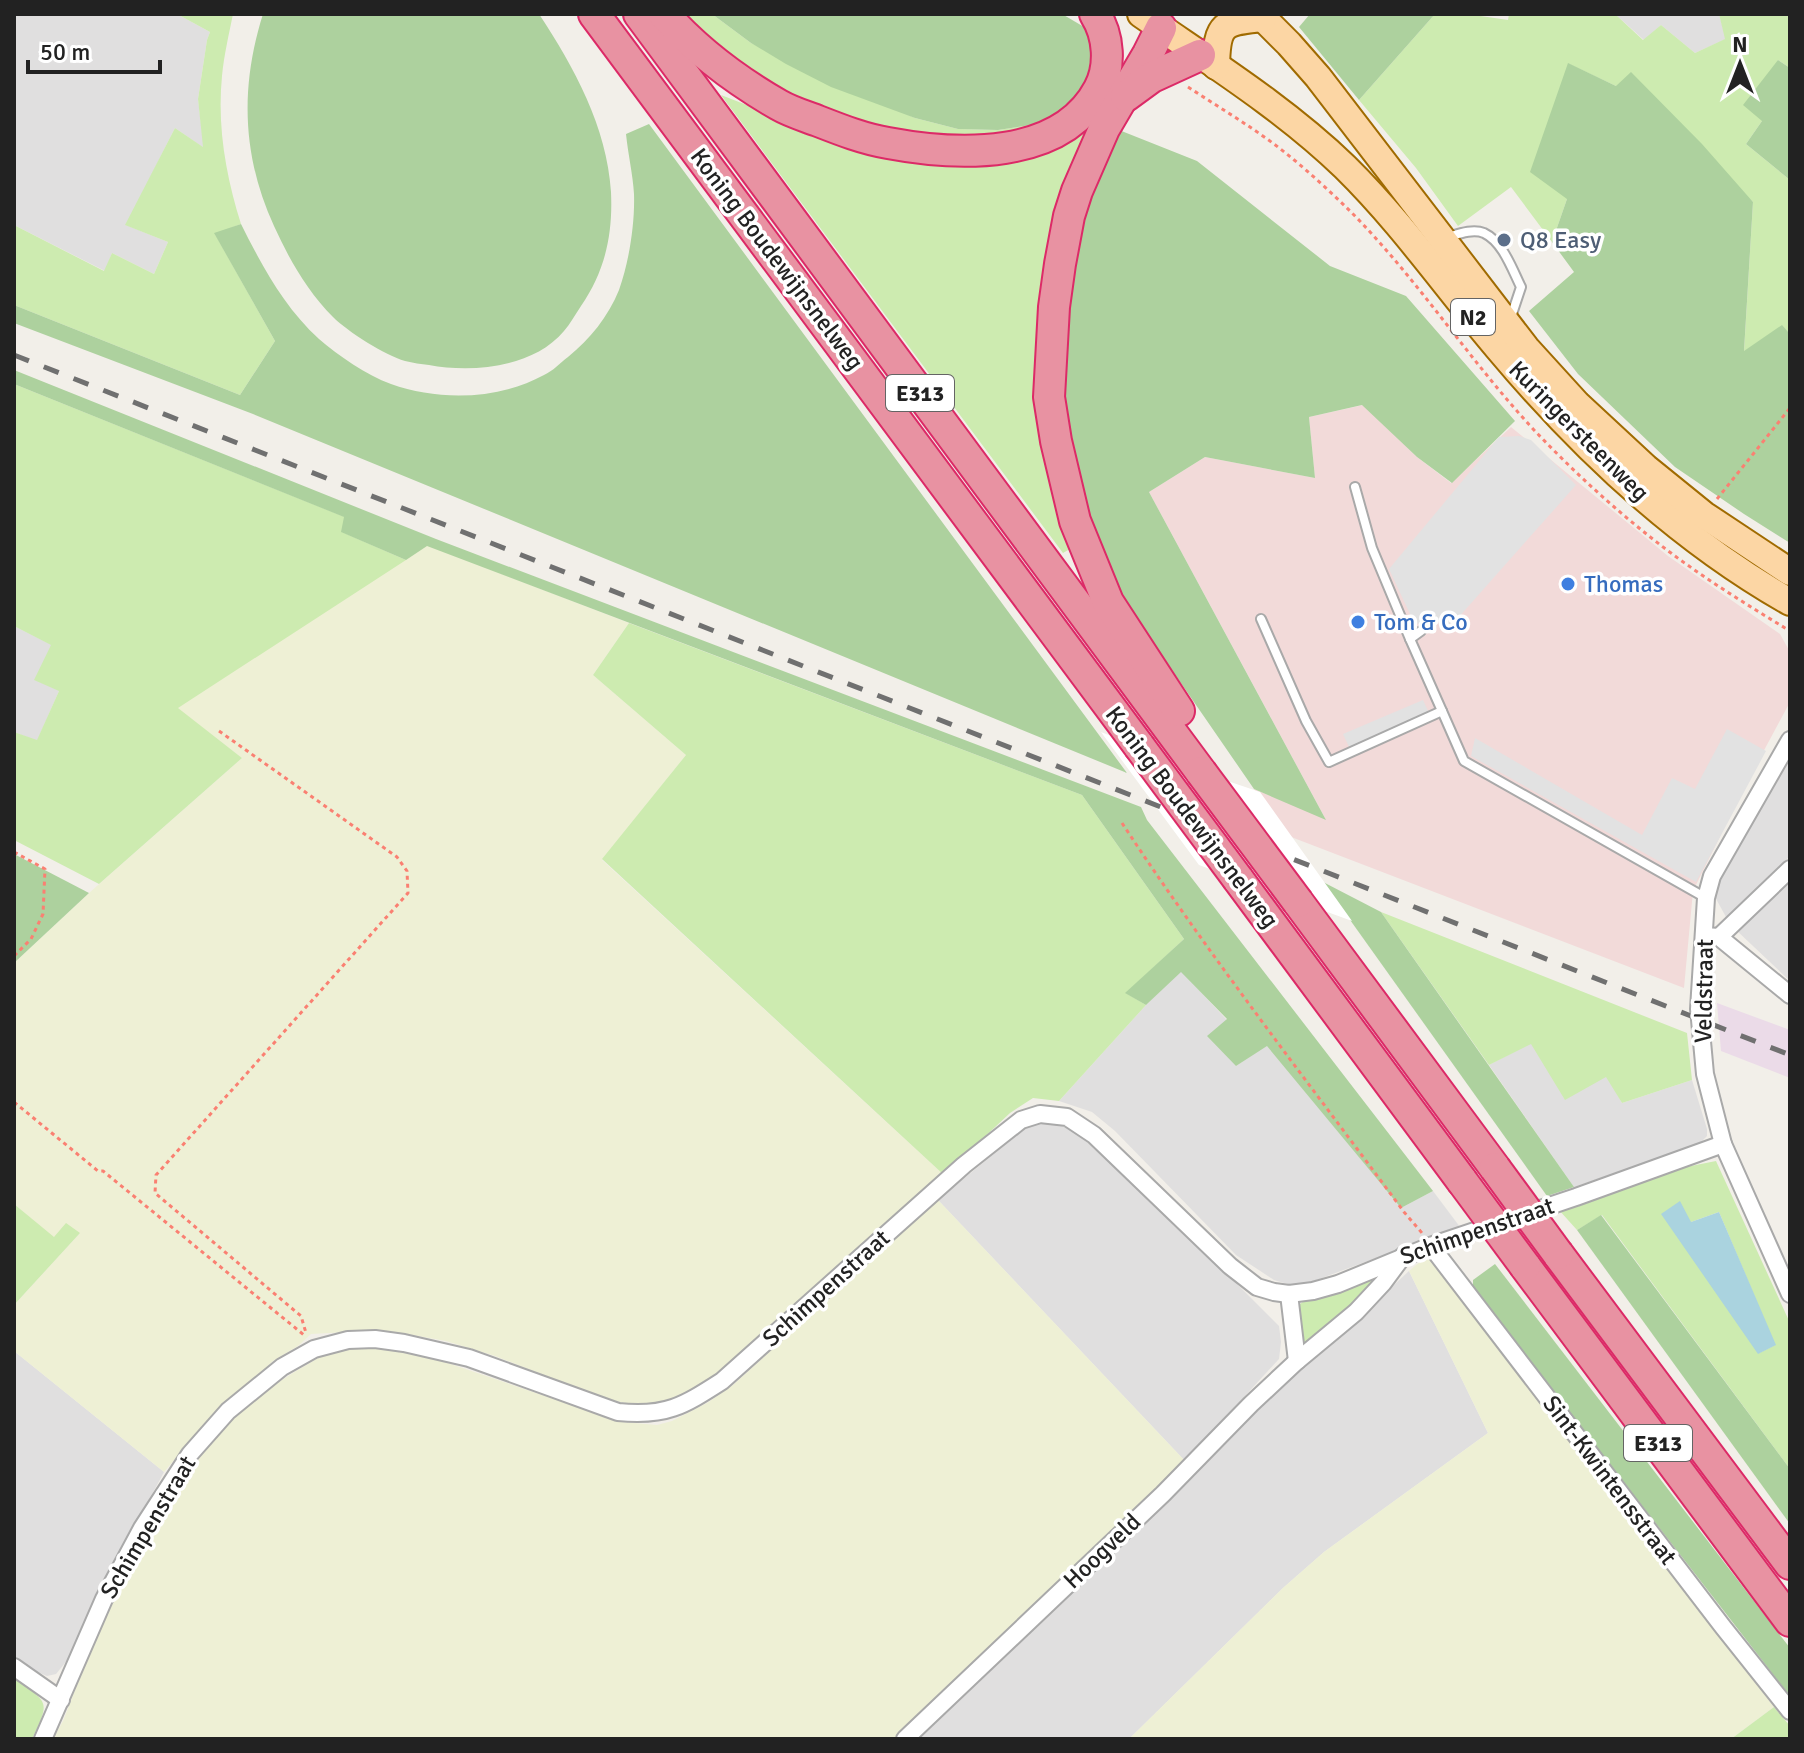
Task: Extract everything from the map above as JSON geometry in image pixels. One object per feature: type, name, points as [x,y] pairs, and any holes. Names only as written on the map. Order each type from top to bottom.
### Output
[{"type":"highway","name":"Koning Boudewijnsnelweg","points":[[594,14],[1790,1621]]},
{"type":"highway","name":"Koning Boudewijnsnelweg","points":[[639,14],[1790,1564]]},
{"type":"highway","points":[[664,14],[713,61],[781,107],[885,143],[928,150],[975,151],[1008,148],[1041,140],[1070,125],[1093,101],[1104,79],[1108,51],[1101,23],[1095,14]]},
{"type":"highway","points":[[1156,19],[1121,100],[1104,129],[1069,216],[1054,307],[1049,397],[1075,521],[1108,602],[1195,736],[1201,772]]},
{"type":"highway","points":[[1121,100],[1152,77],[1208,60]]},
{"type":"main road","points":[[1208,60],[1225,26],[1261,16]]},
{"type":"main road","name":"Kuringersteenweg","points":[[1261,16],[1318,77],[1508,326],[1577,404],[1646,468],[1704,515],[1790,572]]},
{"type":"main road","name":"Kuringersteenweg","points":[[1156,19],[1297,126],[1344,166],[1396,221],[1547,405],[1638,494],[1693,537],[1790,602]]},
{"type":"street","name":"Veldstraat","points":[[1790,740],[1712,876],[1706,898],[1712,937],[1699,1009],[1705,1074],[1723,1144],[1783,1262],[1790,1294]]},
{"type":"street","points":[[1790,869],[1712,937],[1790,995]]},
{"type":"street","name":"Schimpenstraat","points":[[43,1739],[104,1599],[142,1528],[190,1454],[228,1411],[282,1367],[314,1349],[348,1340],[375,1339],[404,1343],[469,1358],[618,1412],[641,1414],[669,1411],[722,1381],[964,1165],[1021,1120],[1040,1114],[1067,1117],[1094,1135],[1230,1266],[1257,1287],[1289,1294],[1338,1284],[1403,1256],[1723,1144]]},
{"type":"street","name":"Sint-Kwintensstraat","points":[[1432,1246],[1790,1711]]},
{"type":"street","name":"Hoogveld","points":[[905,1739],[1163,1494],[1251,1404],[1356,1312],[1403,1256]]},
{"type":"street","points":[[1289,1294],[1297,1361]]},
{"type":"street","points":[[14,1667],[61,1700]]},
{"type":"lane","points":[[1441,239],[1467,232],[1483,233],[1503,249],[1521,287],[1508,326]]},
{"type":"lane","points":[[1355,487],[1372,548],[1464,761],[1706,898]]},
{"type":"lane","points":[[1261,619],[1306,721],[1329,762],[1442,711]]},
{"type":"lane","points":[[1410,639],[1421,631]]},
{"type":"path","points":[[1704,515],[1790,408]]},
{"type":"path","points":[[14,1102],[307,1337],[301,1316],[155,1193],[156,1175],[408,893],[407,871],[397,857],[219,731]]},
{"type":"path","points":[[1122,823],[1266,1028],[1432,1246]]},
{"type":"path","points":[[14,852],[45,869],[43,914],[31,939],[14,956]]},
{"type":"shaded area","points":[[14,14],[177,14],[210,32],[198,99],[204,148],[175,128],[126,225],[168,242],[154,274],[112,253],[105,271],[14,225]]},
{"type":"shaded area","points":[[1615,14],[1719,14],[1726,39],[1695,53],[1661,25],[1644,40]]},
{"type":"shaded area","points":[[1363,405],[1417,457],[1451,483],[1511,427],[1668,556],[1780,634],[1790,652],[1790,702],[1693,891],[1684,988],[1286,835],[1254,789],[1325,818],[1149,492],[1205,457],[1315,478],[1309,417]]},
{"type":"shaded area","points":[[1519,436],[1531,440],[1576,485],[1450,627],[1441,620],[1418,624],[1410,614],[1389,569],[1499,437]]},
{"type":"shaded area","points":[[14,626],[52,645],[59,691],[37,741],[14,732]]},
{"type":"shaded area","points":[[1423,700],[1429,713],[1350,749],[1343,734]]},
{"type":"shaded area","points":[[1727,729],[1766,751],[1696,882],[1471,756],[1475,738],[1642,835],[1672,778],[1695,789]]},
{"type":"shaded area","points":[[1790,752],[1790,856],[1726,917],[1715,897],[1718,881]]},
{"type":"shaded area","points":[[1790,875],[1790,981],[1735,929]]},
{"type":"shaded area","points":[[1181,971],[1227,1020],[1236,1066],[1267,1045],[1401,1208],[1433,1191],[1460,1227],[1311,1282],[1291,1285],[1274,1280],[1236,1255],[1115,1131],[1092,1112],[1059,1101]]},
{"type":"shaded area","points":[[1717,1003],[1790,1030],[1790,1078],[1721,1051]]},
{"type":"shaded area","points":[[1531,1043],[1607,1076],[1622,1103],[1692,1080],[1707,1136],[1690,1148],[1574,1187],[1489,1065]]},
{"type":"shaded area","points":[[1035,1122],[1051,1122],[1075,1131],[1279,1326],[1279,1359],[1185,1461],[938,1200]]},
{"type":"shaded area","points":[[1409,1271],[1488,1433],[1324,1552],[1129,1739],[919,1739],[1198,1471],[1282,1385]]},
{"type":"shaded area","points":[[14,1351],[164,1472],[110,1572],[69,1658],[56,1674],[47,1676],[14,1656]]},
{"type":"green space","points":[[177,14],[233,14],[223,68],[221,114],[227,170],[241,224],[215,234],[275,341],[240,395],[14,305],[14,225],[104,271],[112,253],[154,274],[168,242],[125,225],[175,128],[203,147],[198,99],[210,32]]},
{"type":"green space","points":[[263,14],[539,14],[587,98],[603,144],[611,192],[611,223],[602,266],[572,319],[551,343],[519,360],[482,368],[417,363],[397,358],[367,342],[324,307],[307,285],[274,226],[263,200],[250,147],[248,95]]},
{"type":"green space","points":[[682,14],[712,14],[751,43],[915,118],[958,129],[998,130],[1037,124],[995,133],[932,134],[900,130],[839,114],[809,103],[754,73]]},
{"type":"green space","points":[[712,14],[1062,14],[1096,34],[1096,69],[1080,96],[1057,116],[1037,124],[998,130],[958,129],[915,118],[831,87],[751,43]]},
{"type":"green space","points":[[1310,14],[1435,14],[1359,100],[1299,27]]},
{"type":"green space","points":[[1435,14],[1467,14],[1508,20],[1509,14],[1615,14],[1643,40],[1661,25],[1695,53],[1725,39],[1719,14],[1790,14],[1790,68],[1778,60],[1762,121],[1746,144],[1790,180],[1790,334],[1782,326],[1744,352],[1753,202],[1616,86],[1569,64],[1567,199],[1552,242],[1511,187],[1458,226],[1416,168],[1359,100]]},
{"type":"green space","points":[[1778,60],[1790,68],[1790,180],[1746,144],[1762,121],[1743,105]]},
{"type":"green space","points":[[1568,63],[1616,86],[1631,72],[1702,144],[1753,202],[1744,351],[1782,325],[1790,334],[1790,543],[1675,467],[1578,374],[1529,311],[1574,272],[1552,242],[1567,199],[1530,172]]},
{"type":"green space","points":[[721,95],[837,140],[937,161],[1092,117],[1051,229],[1036,342],[1047,444],[1075,546],[1063,553]]},
{"type":"green space","points":[[649,124],[1127,773],[253,414],[14,323],[14,305],[240,395],[275,341],[214,233],[241,224],[284,300],[306,327],[335,352],[372,376],[409,390],[448,395],[507,389],[556,367],[591,335],[615,300],[626,267],[633,218],[633,187],[626,134]]},
{"type":"green space","points":[[1119,130],[1197,161],[1330,266],[1406,296],[1515,421],[1452,483],[1417,457],[1362,405],[1309,417],[1315,478],[1205,457],[1149,492],[1326,820],[1254,789],[1125,602],[1084,507],[1066,431],[1062,356],[1074,239],[1088,191]]},
{"type":"green space","points":[[14,370],[436,539],[1141,807],[1147,820],[1433,1191],[1401,1208],[1267,1046],[1236,1066],[1207,1036],[1227,1019],[1181,972],[1146,1005],[1125,993],[1184,939],[1082,795],[427,546],[406,560],[341,532],[344,517],[14,384]]},
{"type":"green space","points":[[14,384],[345,517],[342,532],[406,560],[178,708],[242,758],[99,884],[14,840],[14,732],[37,740],[59,691],[34,680],[51,645],[14,626]]},
{"type":"green space","points":[[427,545],[629,623],[593,675],[686,755],[602,860],[944,1175],[767,1333],[695,1391],[676,1399],[637,1405],[615,1401],[446,1341],[401,1333],[311,1334],[273,1361],[198,1432],[164,1472],[14,1351],[14,1305],[80,1233],[54,1238],[14,1204],[14,963],[242,758],[177,708]]},
{"type":"green space","points":[[629,623],[1082,795],[1184,939],[1126,993],[1146,1005],[1059,1101],[1033,1098],[1010,1113],[944,1175],[602,859],[686,755],[593,675]]},
{"type":"green space","points":[[14,854],[89,893],[14,963]]},
{"type":"green space","points":[[1323,882],[1381,912],[1574,1187],[1547,1196]]},
{"type":"green space","points":[[1381,912],[1687,1033],[1692,1080],[1622,1103],[1606,1077],[1565,1100],[1531,1044],[1489,1065]]},
{"type":"green space","points":[[1716,1161],[1790,1323],[1790,1469],[1602,1215],[1577,1230],[1559,1210],[1681,1168]],"holes":[[[1719,1212],[1775,1345],[1759,1353],[1691,1222]]]},
{"type":"green space","points":[[938,1200],[1185,1461],[896,1739],[53,1739],[103,1619],[173,1494],[217,1435],[238,1414],[296,1371],[339,1350],[370,1347],[393,1349],[430,1357],[622,1422],[657,1425],[707,1403],[733,1385]]},
{"type":"green space","points":[[14,1204],[54,1237],[66,1223],[80,1233],[14,1305]]},
{"type":"green space","points":[[1601,1215],[1790,1469],[1790,1524],[1577,1230]]},
{"type":"green space","points":[[1429,1259],[1774,1707],[1731,1739],[1129,1739],[1324,1552],[1488,1433],[1409,1271],[1421,1261]]},
{"type":"green space","points":[[1495,1264],[1790,1648],[1790,1696],[1473,1288],[1473,1280]]},
{"type":"green space","points":[[1382,1273],[1342,1317],[1305,1347],[1300,1345],[1300,1304]]},
{"type":"green space","points":[[14,1678],[34,1692],[43,1703],[42,1716],[32,1739],[14,1739]]},
{"type":"green space","points":[[1774,1707],[1790,1726],[1790,1739],[1731,1739]]},
{"type":"water","points":[[1680,1201],[1691,1222],[1719,1212],[1776,1345],[1758,1354],[1661,1214]]},
{"type":"pier","points":[[1101,732],[1260,792],[1352,921],[1199,865]]},
{"type":"railway","points":[[14,355],[1790,1055]]},
{"type":"place","name":"Q8 Easy","points":[[1504,240]]},
{"type":"place","name":"Thomas","points":[[1568,584]]},
{"type":"place","name":"Tom & Co","points":[[1358,622]]}]
